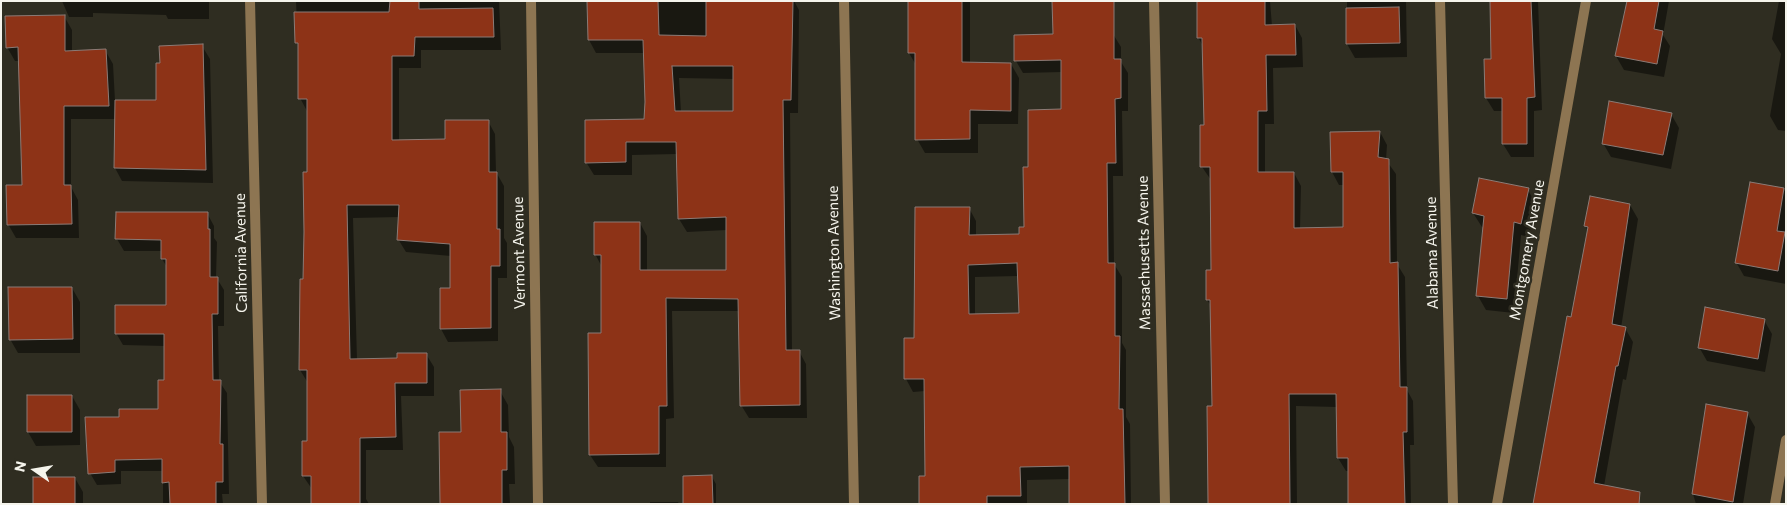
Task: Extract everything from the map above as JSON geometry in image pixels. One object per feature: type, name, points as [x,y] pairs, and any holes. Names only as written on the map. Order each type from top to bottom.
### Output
[{"type":"street","name":"California Avenue","points":[[250,1],[262,504]]},
{"type":"street","name":"Vermont Avenue","points":[[531,1],[538,504]]},
{"type":"street","name":"Washington Avenue","points":[[844,1],[854,504]]},
{"type":"street","name":"Massachusetts Avenue","points":[[1154,1],[1165,504]]},
{"type":"street","name":"Alabama Avenue","points":[[1440,1],[1453,504]]},
{"type":"street","name":"Montgomery Avenue","points":[[1497,504],[1586,1]]},
{"type":"street","points":[[1775,504],[1786,440]]},
{"type":"building","points":[[390,1],[419,1],[419,9],[493,8],[494,37],[415,37],[414,56],[392,56],[392,140],[445,139],[445,120],[489,120],[489,172],[497,172],[497,229],[500,229],[500,266],[491,266],[491,328],[440,329],[440,288],[450,288],[450,244],[397,240],[399,205],[347,205],[350,359],[397,358],[397,353],[427,353],[427,383],[395,383],[396,437],[360,438],[360,504],[311,504],[311,476],[302,476],[302,441],[307,441],[307,370],[299,370],[300,279],[303,279],[304,232],[303,172],[307,172],[307,99],[298,99],[298,43],[295,43],[294,12],[389,12]]},
{"type":"building","points":[[587,1],[658,1],[659,35],[706,36],[706,1],[793,1],[791,100],[783,100],[786,350],[800,350],[800,405],[740,406],[738,299],[666,298],[667,406],[659,406],[659,454],[589,455],[588,333],[601,333],[601,255],[594,255],[594,222],[640,222],[640,270],[726,270],[726,217],[678,219],[676,142],[626,142],[626,162],[585,163],[585,120],[644,119],[645,102],[643,40],[588,40]],"holes":[[[672,66],[733,66],[733,111],[675,111]]]},
{"type":"building","points":[[908,1],[962,1],[962,62],[1011,63],[1011,111],[970,110],[970,139],[915,140],[915,53],[908,53]]},
{"type":"building","points":[[1052,1],[1114,1],[1114,59],[1121,59],[1121,98],[1115,99],[1116,163],[1107,163],[1108,263],[1115,263],[1115,336],[1120,336],[1119,409],[1123,409],[1125,504],[1069,504],[1069,466],[1020,467],[1021,496],[987,496],[987,504],[919,504],[919,476],[925,476],[924,379],[904,379],[904,338],[914,338],[915,207],[970,207],[969,235],[1019,234],[1019,227],[1024,227],[1023,167],[1028,167],[1028,110],[1061,109],[1061,60],[1014,61],[1014,35],[1053,34]],"holes":[[[1017,263],[1019,313],[969,314],[968,265]]]},
{"type":"building","points":[[1197,1],[1265,1],[1265,25],[1295,24],[1296,55],[1266,55],[1267,111],[1258,111],[1258,172],[1294,172],[1294,228],[1343,227],[1343,172],[1331,172],[1330,132],[1380,131],[1378,157],[1389,159],[1390,263],[1398,262],[1400,387],[1407,387],[1407,432],[1403,432],[1405,504],[1348,504],[1348,458],[1337,458],[1336,394],[1289,394],[1290,504],[1208,504],[1207,406],[1212,406],[1210,300],[1206,300],[1206,270],[1211,270],[1210,167],[1200,167],[1200,125],[1204,125],[1202,38],[1197,38]]},
{"type":"building","points":[[1490,1],[1531,1],[1535,97],[1527,98],[1527,144],[1502,144],[1502,98],[1485,98],[1484,59],[1491,59]]},
{"type":"building","points":[[1627,1],[1659,1],[1654,29],[1663,31],[1657,64],[1615,56]]},
{"type":"building","points":[[1399,7],[1400,43],[1346,44],[1346,8]]},
{"type":"building","points":[[65,15],[65,51],[106,49],[109,106],[64,106],[64,185],[71,185],[72,224],[7,225],[6,185],[22,185],[18,47],[6,48],[5,16]]},
{"type":"building","points":[[203,44],[206,170],[114,168],[115,100],[156,100],[156,63],[160,63],[159,46]]},
{"type":"building","points":[[1609,101],[1672,113],[1663,155],[1602,144]]},
{"type":"building","points":[[1479,178],[1529,188],[1521,224],[1514,222],[1507,299],[1476,296],[1484,216],[1472,213]]},
{"type":"building","points":[[1750,182],[1784,188],[1777,231],[1785,232],[1778,271],[1735,263]]},
{"type":"building","points":[[1590,196],[1630,204],[1612,324],[1626,327],[1618,366],[1616,366],[1594,483],[1640,492],[1639,504],[1533,504],[1567,316],[1571,317],[1588,227],[1584,226]]},
{"type":"building","points":[[116,212],[208,212],[210,277],[218,277],[218,314],[212,314],[213,380],[221,380],[220,444],[223,444],[223,482],[216,482],[216,504],[170,504],[169,482],[162,483],[162,459],[115,460],[115,472],[88,474],[85,417],[119,417],[119,409],[158,409],[158,380],[164,380],[164,334],[115,334],[115,305],[166,305],[166,259],[161,259],[161,240],[115,239]]},
{"type":"building","points":[[8,287],[72,287],[73,339],[9,340]]},
{"type":"building","points":[[1705,307],[1765,319],[1758,359],[1698,348]]},
{"type":"building","points":[[501,389],[501,432],[507,432],[507,470],[502,470],[502,504],[440,504],[439,432],[461,432],[460,390]]},
{"type":"building","points":[[27,395],[72,395],[72,432],[27,432]]},
{"type":"building","points":[[1706,404],[1748,412],[1733,502],[1692,494]]},
{"type":"building","points":[[712,475],[713,504],[683,504],[683,476]]},
{"type":"building","points":[[33,477],[75,477],[75,504],[33,504]]}]
